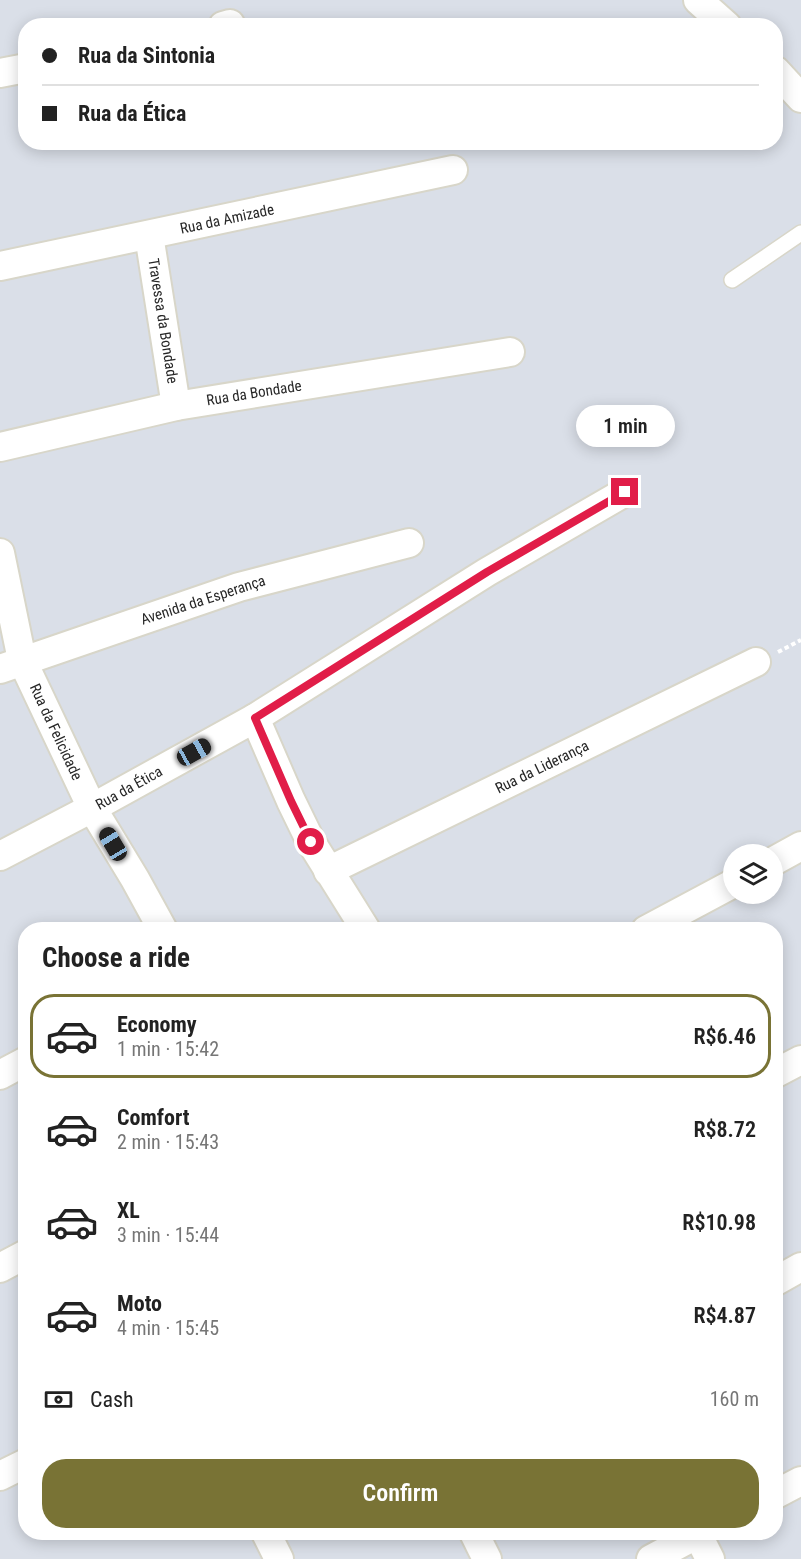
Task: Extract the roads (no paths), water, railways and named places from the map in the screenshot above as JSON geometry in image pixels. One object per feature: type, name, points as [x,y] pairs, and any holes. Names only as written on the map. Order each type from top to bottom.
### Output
[{"type":"street","points":[[698,0],[718,18]]},
{"type":"street","points":[[0,73],[18,70]]},
{"type":"street","points":[[783,79],[801,98]]},
{"type":"street","name":"Rua da Amizade","points":[[0,266],[453,170]]},
{"type":"street","name":"Travessa da Bondade","points":[[148,235],[176,406]]},
{"type":"street","name":"Rua da Bondade","points":[[0,447],[176,406],[510,352]]},
{"type":"street","name":"Rua da Ética","points":[[0,856],[255,718],[487,572],[625,492]]},
{"type":"street","name":"Avenida da Esperança","points":[[11,664],[238,587],[410,543]]},
{"type":"street","name":"Rua da Felicidade","points":[[0,553],[11,664],[159,922]]},
{"type":"street","name":"Rua da Liderança","points":[[328,871],[756,662]]},
{"type":"street","points":[[255,718],[311,842],[361,922]]},
{"type":"street","points":[[783,856],[801,846]]},
{"type":"street","points":[[661,922],[723,889]]},
{"type":"street","points":[[783,1070],[801,1060]]},
{"type":"street","points":[[0,1268],[18,1258]]},
{"type":"street","points":[[783,1277],[801,1267]]},
{"type":"street","points":[[0,1476],[18,1467]]},
{"type":"street","points":[[783,1490],[801,1481]]},
{"type":"street","points":[[270,1540],[279,1559]]},
{"type":"street","points":[[478,1540],[487,1559]]},
{"type":"street","points":[[651,1559],[701,1540]]},
{"type":"lane","points":[[732,280],[801,233]]}]
